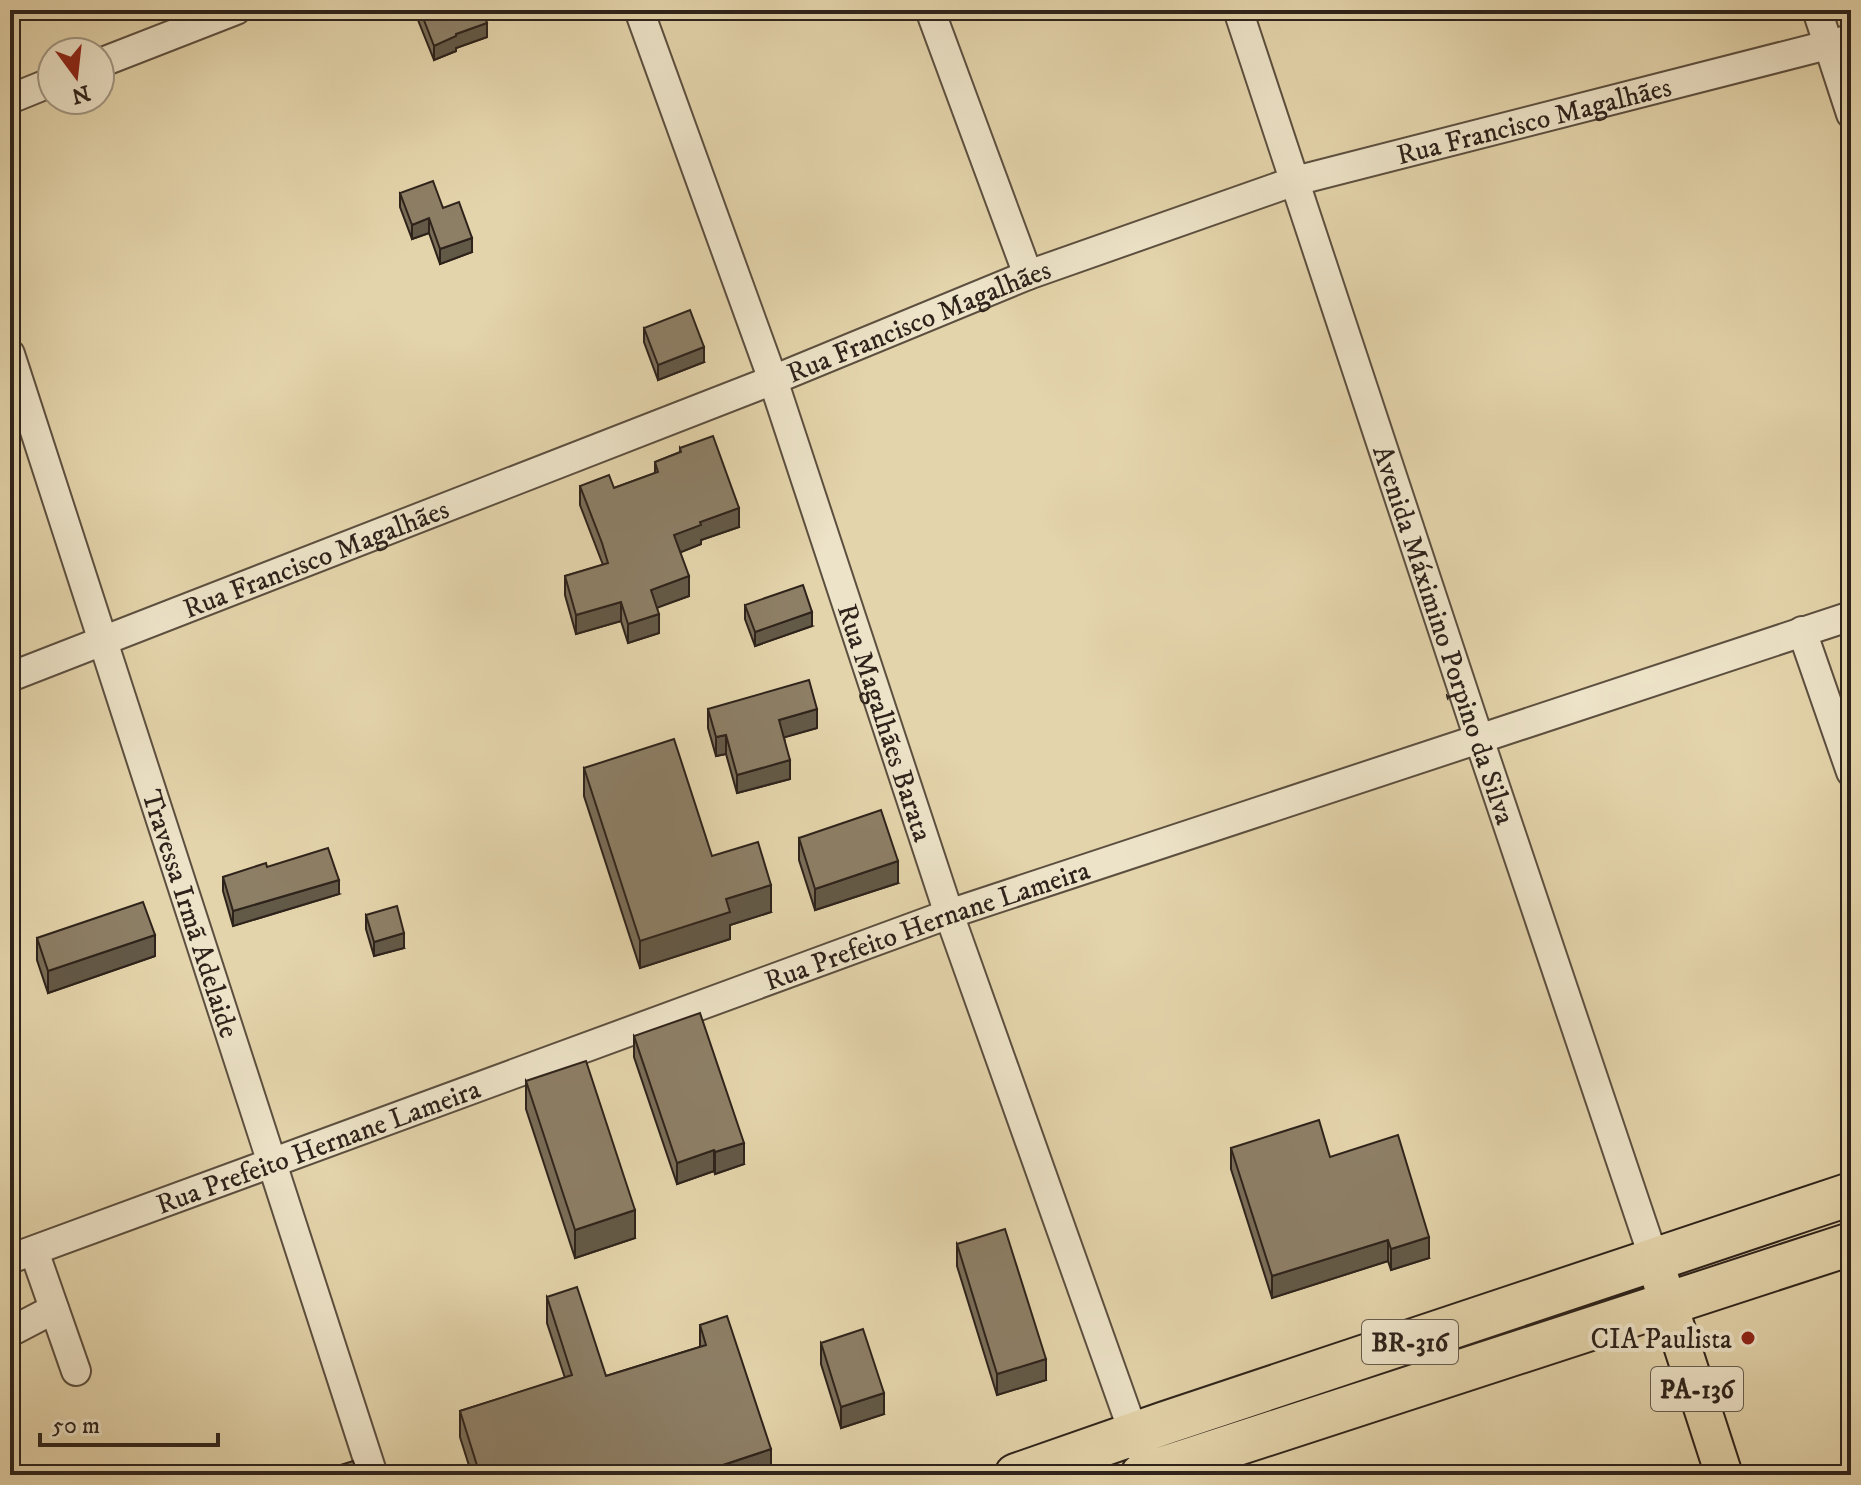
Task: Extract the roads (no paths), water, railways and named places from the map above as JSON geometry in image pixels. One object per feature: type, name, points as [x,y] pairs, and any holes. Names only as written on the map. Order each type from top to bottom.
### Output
[{"type":"highway","name":"BR-316","points":[[1016,1475],[1851,1194]]},
{"type":"highway","name":"BR-316","points":[[1146,1474],[1851,1244]]},
{"type":"main road","name":"PA-136","points":[[1654,1259],[1724,1475]]},
{"type":"street","points":[[116,57],[236,10]]},
{"type":"street","name":"Rua Magalhães Barata","points":[[639,10],[773,380],[949,914],[1146,1474]]},
{"type":"street","points":[[930,10],[1028,275]]},
{"type":"street","name":"Avenida Máximino Porpino da Silva","points":[[1238,10],[1654,1259]]},
{"type":"street","points":[[1817,10],[1839,42],[1851,114]]},
{"type":"street","name":"Rua Francisco Magalhães","points":[[10,677],[773,380],[1028,275],[1295,181],[1839,42]]},
{"type":"street","points":[[10,99],[36,88]]},
{"type":"street","name":"Travessa Irmã Adelaide","points":[[10,354],[273,1163],[361,1467]]},
{"type":"street","name":"Rua Prefeito Hernane Lameira","points":[[22,1255],[949,914],[1851,616]]},
{"type":"street","points":[[1802,631],[1851,772]]},
{"type":"street","points":[[22,1255],[54,1309],[76,1371]]},
{"type":"street","points":[[10,1332],[54,1309]]},
{"type":"place","name":"CIA Paulista","points":[[1748,1338]]}]
